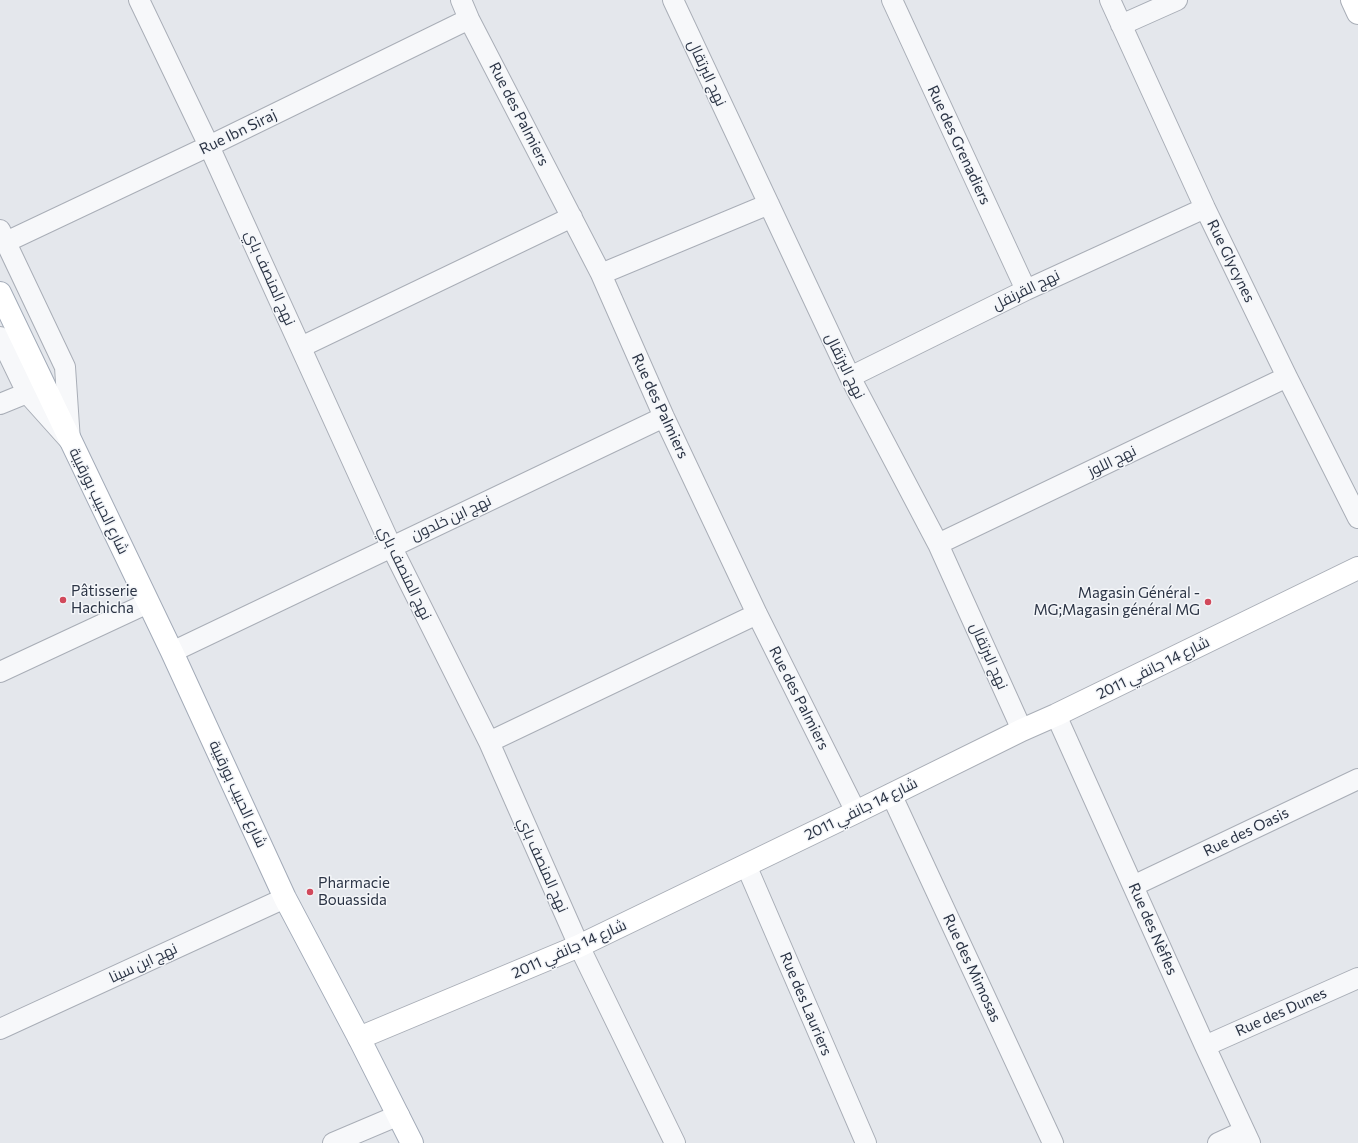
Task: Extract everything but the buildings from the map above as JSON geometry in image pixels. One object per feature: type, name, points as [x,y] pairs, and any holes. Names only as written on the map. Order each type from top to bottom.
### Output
[{"type":"street","name":"نهج المنصف باي","points":[[139,0],[210,146],[391,546],[489,742],[579,946],[675,1143]]},
{"type":"street","name":"Rue des Palmiers","points":[[461,0],[469,19],[601,274],[664,417],[757,614],[856,812]]},
{"type":"street","name":"نهج البرتقال","points":[[673,0],[850,377],[938,544],[1022,730]]},
{"type":"street","name":"Rue des Grenadiers","points":[[892,0],[1026,290]]},
{"type":"street","name":"Rue Glycynes","points":[[1110,0],[1205,208],[1287,377],[1358,518]]},
{"type":"street","points":[[1121,24],[1177,0]]},
{"type":"street","points":[[1352,0],[1358,13]]},
{"type":"street","name":"Rue Ibn Siraj","points":[[3,236],[210,146],[469,19]]},
{"type":"street","points":[[601,274],[769,204]]},
{"type":"street","name":"نهج القرنفل","points":[[850,377],[1026,290],[1205,208]]},
{"type":"street","points":[[301,347],[572,217]]},
{"type":"street","name":"شارع الحبيب بورقيبة","points":[[3,236],[65,367],[70,441]]},
{"type":"street","name":"شارع الحبيب بورقيبة","points":[[0,294],[172,652],[285,898],[399,1115],[412,1143]]},
{"type":"street","name":"شارع الحبيب بورقيبة","points":[[0,337],[27,393],[70,441]]},
{"type":"street","name":"نهج اللوز","points":[[938,544],[1287,377]]},
{"type":"street","points":[[0,404],[27,393]]},
{"type":"street","name":"نهج ابن خلدون","points":[[172,652],[391,546],[664,417]]},
{"type":"street","name":"شارع 14 جانفي 2011","points":[[359,1038],[579,946],[1358,568]]},
{"type":"street","points":[[0,672],[148,603]]},
{"type":"street","points":[[489,742],[757,614]]},
{"type":"street","name":"Rue des Nèfles","points":[[1056,715],[1247,1137]]},
{"type":"street","name":"Rue des Oasis","points":[[1133,886],[1358,779]]},
{"type":"street","name":"Rue des Mimosas","points":[[891,794],[1053,1143]]},
{"type":"street","name":"Rue des Lauriers","points":[[746,864],[866,1143]]},
{"type":"street","name":"نهج ابن سينا","points":[[0,1029],[285,898]]},
{"type":"street","name":"Rue des Dunes","points":[[1205,1046],[1358,978]]},
{"type":"street","points":[[333,1143],[399,1115]]},
{"type":"street","points":[[1218,1143],[1247,1137]]},
{"type":"place","name":"Pâtisserie Hachicha","points":[[63,600]]},
{"type":"place","name":"Magasin Général - MG;Magasin général MG","points":[[1208,602]]},
{"type":"place","name":"Pharmacie Bouassida","points":[[310,892]]}]
